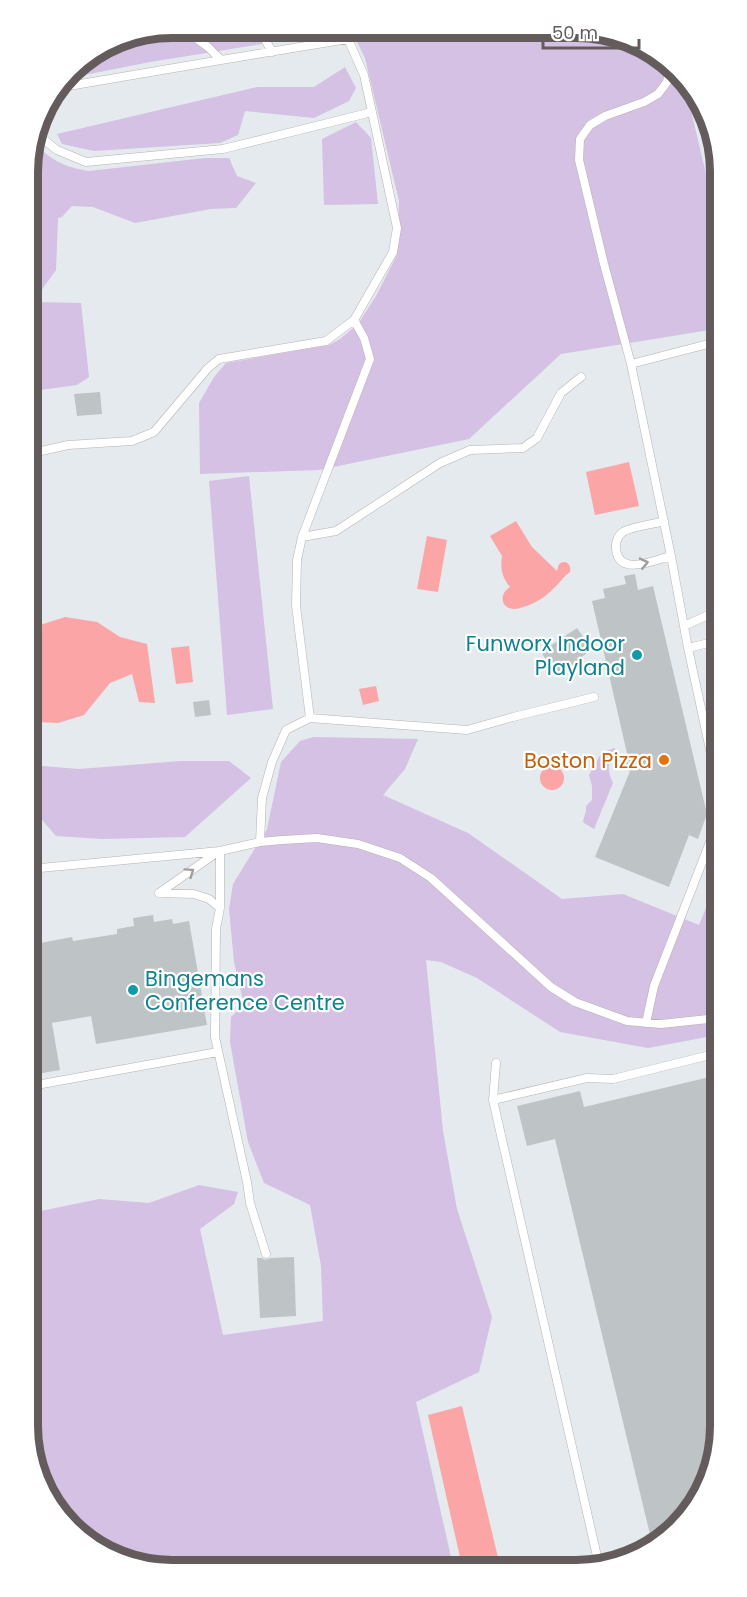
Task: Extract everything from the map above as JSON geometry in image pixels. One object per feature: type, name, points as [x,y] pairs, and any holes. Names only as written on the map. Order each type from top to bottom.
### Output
[{"type":"lane","points":[[194,38],[221,60]]},
{"type":"lane","points":[[265,38],[273,52]]},
{"type":"lane","points":[[38,452],[68,445],[132,441],[153,432],[208,368],[219,359],[326,341],[354,320],[393,252],[397,228],[364,75],[348,39],[162,71],[71,84]]},
{"type":"lane","points":[[668,75],[667,82],[658,94],[590,125],[580,139],[579,160],[631,364],[710,748]]},
{"type":"lane","points":[[42,137],[57,150],[86,162],[224,149],[372,112]]},
{"type":"lane","points":[[310,718],[296,606],[297,560],[302,537],[370,359],[364,338],[354,320]]},
{"type":"lane","points":[[631,364],[710,344]]},
{"type":"lane","points":[[302,537],[336,531],[440,463],[470,450],[523,448],[537,438],[561,393],[581,377]]},
{"type":"lane","points":[[664,522],[624,531],[615,544],[616,552],[618,560],[631,566],[671,556]]},
{"type":"lane","points":[[684,626],[710,614]]},
{"type":"lane","points":[[688,648],[710,643]]},
{"type":"lane","points":[[260,842],[262,798],[272,762],[286,730],[310,718],[467,730],[594,697]]},
{"type":"lane","points":[[38,868],[220,850],[260,842],[317,838],[358,844],[400,858],[431,878],[551,987],[575,1002],[627,1022],[661,1024],[709,1018]]},
{"type":"lane","points":[[646,1023],[654,986],[709,843]]},
{"type":"lane","points":[[220,850],[159,893],[194,894],[209,899],[220,908]]},
{"type":"lane","points":[[220,850],[220,908],[216,930],[215,1037],[250,1203],[266,1254]]},
{"type":"lane","points":[[38,1085],[218,1052]]},
{"type":"lane","points":[[493,1100],[587,1078],[613,1079],[709,1055]]},
{"type":"lane","points":[[496,1063],[493,1100],[597,1557]]},
{"type":"shaded area","points":[[300,38],[78,76],[97,60],[120,48],[146,40]]},
{"type":"shaded area","points":[[355,38],[584,38],[601,40],[635,51],[657,65],[682,90],[689,101],[710,191],[710,330],[561,354],[469,439],[319,470],[200,474],[199,403],[214,377],[226,363],[329,345],[340,339],[358,324],[376,296],[397,255],[399,201],[365,58]]},
{"type":"shaded area","points":[[345,67],[356,88],[349,101],[314,118],[245,111],[238,135],[220,143],[94,151],[62,144],[57,134],[257,87],[314,87]]},
{"type":"shaded area","points":[[356,122],[371,138],[378,204],[324,205],[322,139]]},
{"type":"shaded area","points":[[40,148],[58,162],[89,171],[205,158],[229,158],[237,176],[256,183],[236,208],[211,209],[135,223],[93,207],[72,206],[62,217],[58,218],[56,270],[38,295]]},
{"type":"shaded area","points":[[38,302],[81,303],[89,377],[77,385],[38,389]]},
{"type":"shaded area","points":[[629,462],[639,506],[595,515],[586,472]]},
{"type":"shaded area","points":[[249,476],[273,709],[227,715],[209,481]]},
{"type":"shaded area","points":[[516,521],[532,547],[557,571],[561,563],[566,562],[570,566],[570,572],[542,598],[514,609],[503,603],[503,595],[510,587],[502,573],[502,556],[490,536]]},
{"type":"shaded area","points":[[427,536],[447,540],[438,592],[417,589]]},
{"type":"shaded area","points":[[65,617],[97,622],[120,637],[147,644],[155,703],[139,702],[132,674],[110,683],[84,715],[58,723],[38,722],[38,626]]},
{"type":"shaded area","points":[[189,646],[193,682],[176,684],[171,648]]},
{"type":"shaded area","points":[[376,686],[379,701],[363,705],[359,689]]},
{"type":"shaded area","points":[[314,737],[418,739],[405,769],[383,795],[468,833],[562,899],[623,894],[699,925],[709,899],[709,1037],[648,1048],[560,1032],[477,978],[441,962],[426,960],[443,1131],[457,1209],[492,1317],[479,1372],[416,1402],[452,1560],[172,1560],[146,1557],[112,1546],[83,1526],[60,1500],[51,1485],[42,1460],[38,1425],[38,1212],[99,1199],[149,1203],[199,1185],[238,1192],[234,1204],[200,1229],[223,1335],[323,1321],[321,1266],[310,1205],[264,1183],[248,1142],[230,1042],[231,1017],[244,1004],[234,962],[229,909],[233,884],[267,829],[281,762],[300,741]]},
{"type":"shaded area","points":[[615,748],[609,766],[613,783],[594,829],[583,821],[586,806],[592,800],[589,775],[602,752]]},
{"type":"shaded area","points":[[181,761],[229,761],[251,778],[185,837],[102,839],[56,836],[38,815],[38,766],[79,769]]},
{"type":"shaded area","points":[[552,766],[560,770],[564,778],[560,786],[552,790],[544,786],[540,778],[544,770]]},
{"type":"shaded area","points":[[462,1406],[499,1560],[461,1560],[428,1415]]},
{"type":"building","points":[[100,392],[102,414],[77,416],[74,394]]},
{"type":"building","points":[[635,574],[638,590],[653,586],[707,814],[698,839],[689,835],[669,887],[595,857],[630,771],[615,765],[629,762],[592,601],[605,598],[603,589],[626,584],[624,576]]},
{"type":"building","points":[[577,628],[592,650],[580,658],[583,663],[570,671],[567,666],[555,674],[541,652]]},
{"type":"building","points":[[209,700],[211,715],[195,717],[193,702]]},
{"type":"building","name":"Bingemans Conference Centre","points":[[153,915],[154,922],[172,919],[173,924],[189,921],[207,1025],[96,1044],[91,1016],[52,1023],[60,1070],[38,1074],[38,943],[72,937],[73,941],[117,934],[117,929],[134,926],[133,918]]},
{"type":"building","points":[[709,1077],[709,1434],[707,1451],[696,1485],[687,1500],[676,1514],[651,1537],[555,1139],[527,1146],[517,1106],[580,1091],[584,1107]]},
{"type":"building","points":[[294,1257],[296,1316],[260,1318],[257,1258],[265,1260]]},
{"type":"place","name":"Funworx Indoor Playland","points":[[637,655]]},
{"type":"place","name":"Boston Pizza","points":[[664,760]]},
{"type":"place","name":"Bingemans Conference Centre","points":[[133,990]]}]
